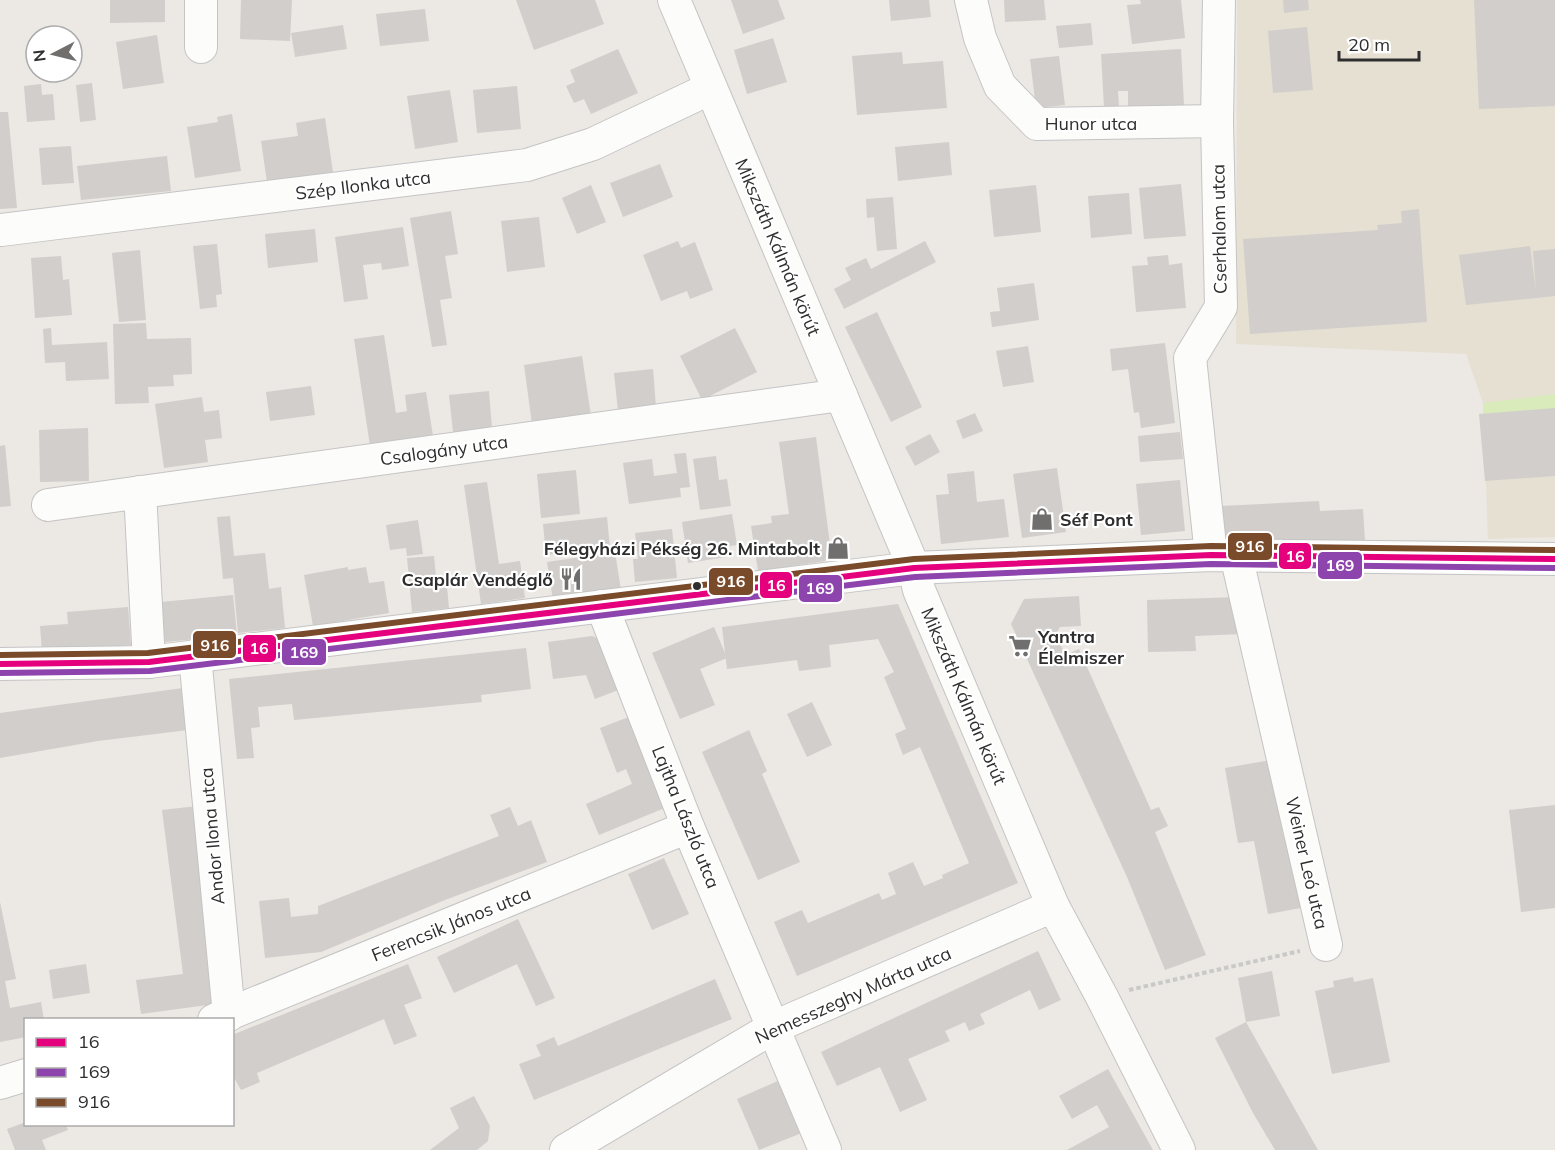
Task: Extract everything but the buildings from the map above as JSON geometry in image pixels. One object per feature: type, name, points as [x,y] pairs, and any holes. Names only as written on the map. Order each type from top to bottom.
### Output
[{"type":"street","points":[[201,0],[201,46]]},
{"type":"street","name":"Mikszáth Kálmán körút","points":[[674,0],[914,568],[919,590],[1053,906],[1179,1150]]},
{"type":"street","name":"Hunor utca","points":[[971,0],[980,38],[1000,86],[1037,124],[1217,121]]},
{"type":"street","name":"Cserhalom utca","points":[[1219,0],[1217,121],[1221,307],[1190,358],[1224,555]]},
{"type":"street","name":"Szép Ilonka utca","points":[[1,230],[527,165],[593,144],[711,88]]},
{"type":"street","name":"Csalogány utca","points":[[48,505],[841,395]]},
{"type":"street","points":[[140,492],[149,662]]},
{"type":"street","points":[[0,664],[149,662],[914,568],[1224,555],[1555,559]]},
{"type":"street","name":"Weiner Leó utca","points":[[1224,555],[1326,945]]},
{"type":"street","name":"Lajtha László utca","points":[[602,606],[688,827],[825,1150]]},
{"type":"street","name":"Andor Ilona utca","points":[[195,656],[221,1017]]},
{"type":"street","name":"Ferencsik János utca","points":[[221,1017],[688,827]]},
{"type":"street","name":"Nemesszeghy Márta utca","points":[[566,1150],[774,1027],[1053,906]]},
{"type":"street","points":[[0,1083],[24,1077]]},
{"type":"path","name":"Weiner Leó utca","points":[[1102,997],[1326,945]]},
{"type":"shaded area","points":[[1237,0],[1555,0],[1555,537],[1488,539],[1483,403],[1466,354],[1236,344]]},
{"type":"green space","points":[[1555,394],[1555,461],[1485,471],[1483,403]]},
{"type":"transit line","name":"916","points":[[0,655],[148,653],[914,559],[1211,546],[1555,550]]},
{"type":"transit line","name":"16","points":[[0,664],[149,662],[914,568],[1211,555],[1555,559]]},
{"type":"transit line","name":"169","points":[[0,673],[150,671],[915,577],[1211,564],[1555,568]]},
{"type":"place","name":"Séf Pont","points":[[1042,519]]},
{"type":"place","name":"Félegyházi Pékség 26. Mintabolt","points":[[838,548]]},
{"type":"place","name":"Csaplár Vendéglő","points":[[571,579]]},
{"type":"place","name":"Yantra Élelmiszer","points":[[1020,646]]}]
